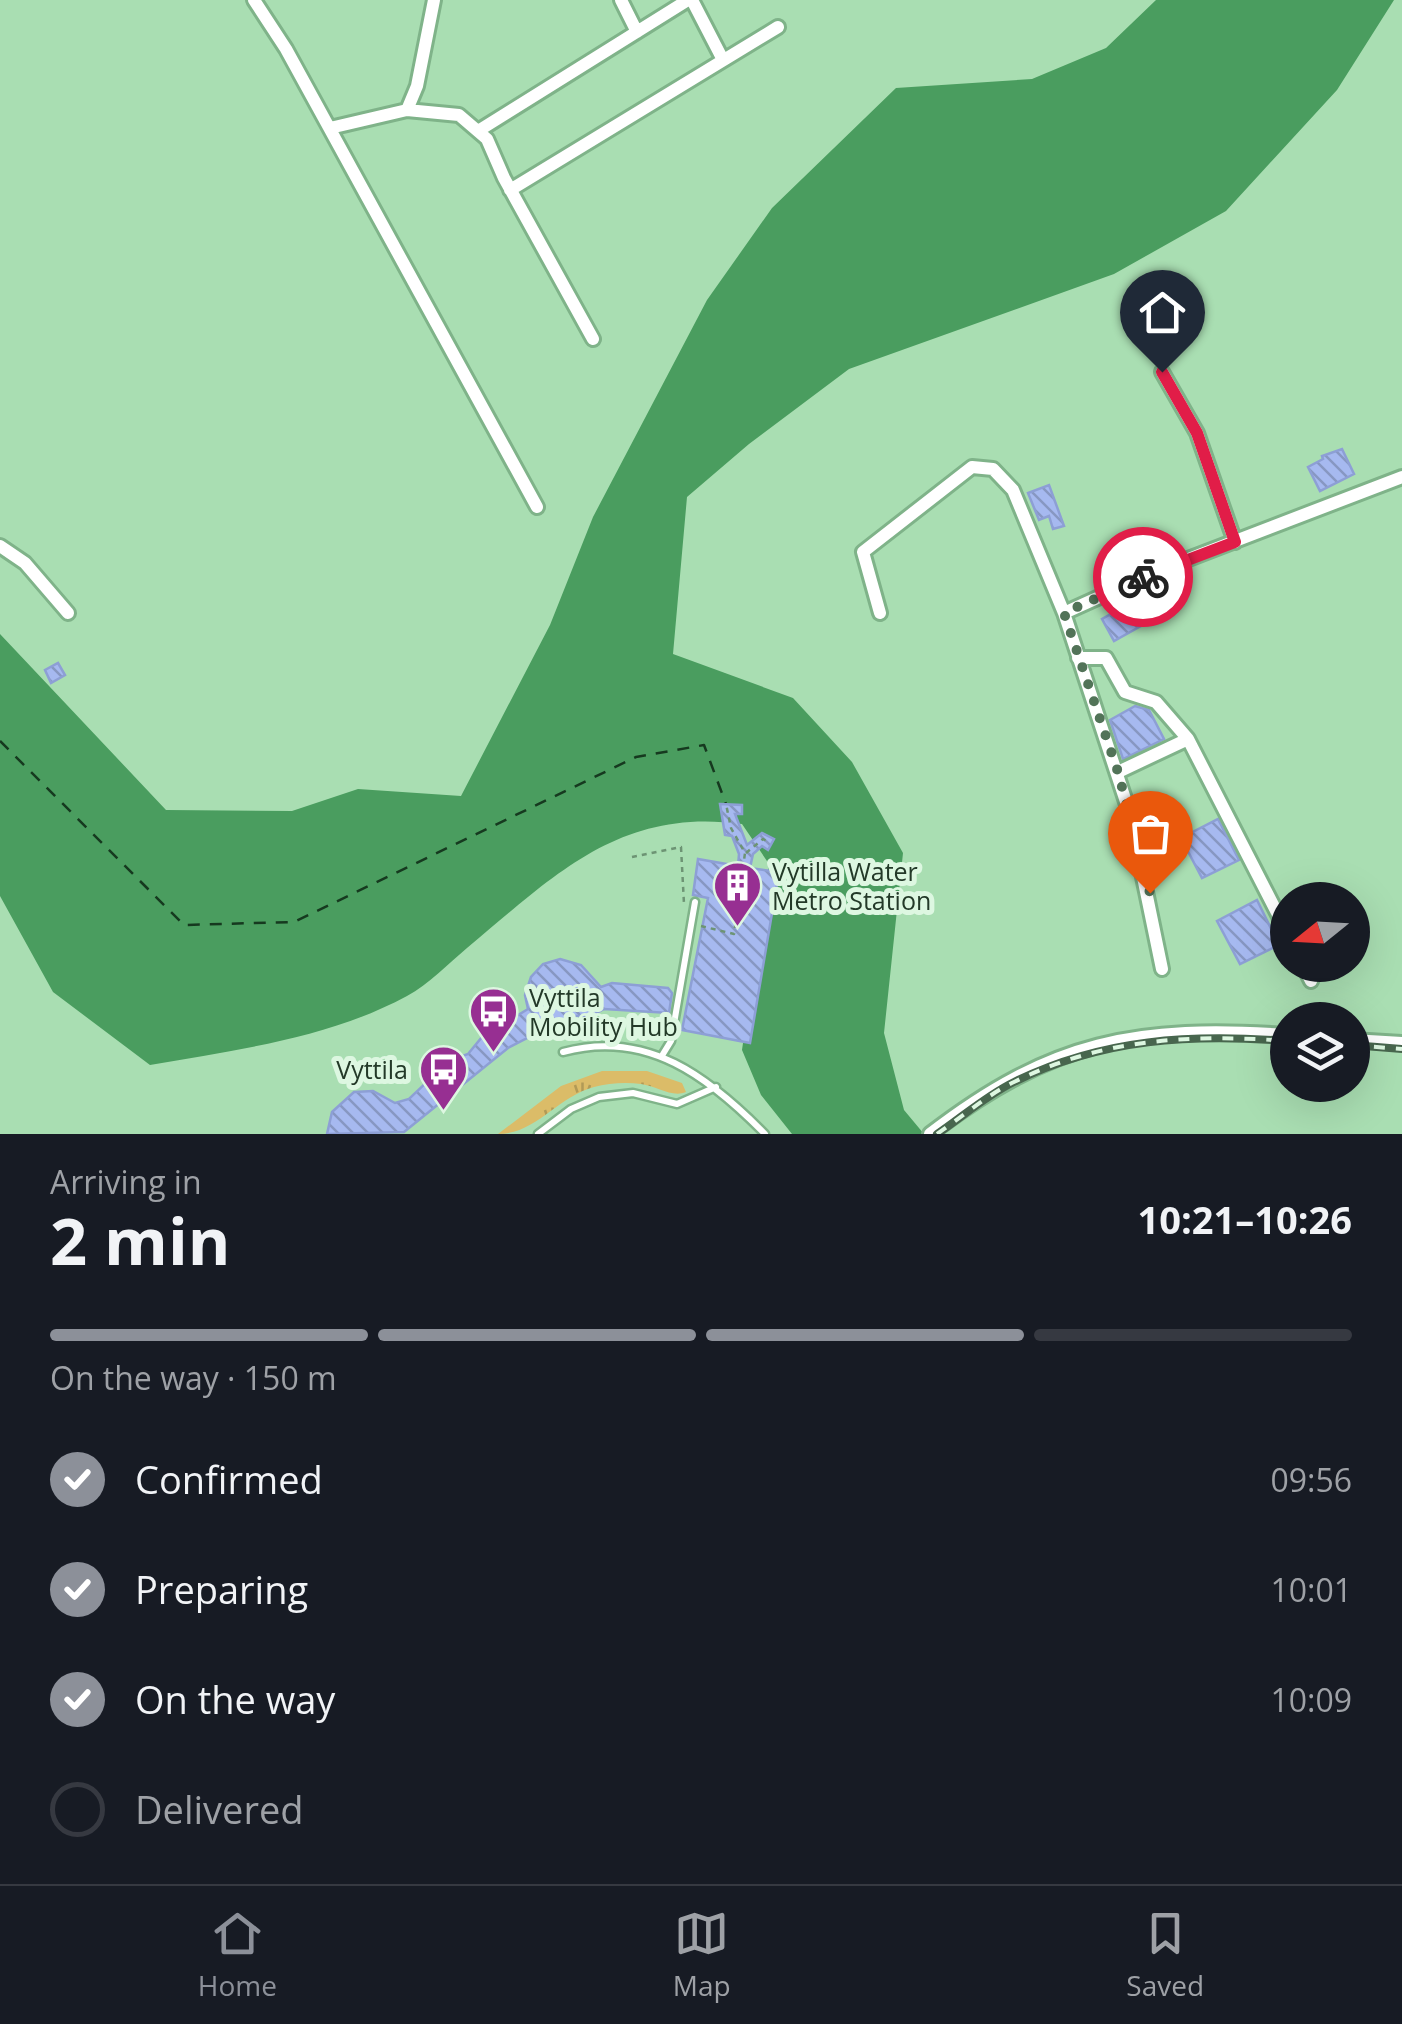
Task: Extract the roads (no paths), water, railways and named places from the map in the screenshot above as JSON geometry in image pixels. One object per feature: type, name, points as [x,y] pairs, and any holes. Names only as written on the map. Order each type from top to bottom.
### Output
[{"type":"street","points":[[254,0],[330,128],[537,507]]},
{"type":"street","points":[[407,110],[417,86],[434,0]]},
{"type":"street","points":[[621,0],[638,32]]},
{"type":"street","points":[[478,132],[690,0],[722,58]]},
{"type":"street","points":[[510,190],[778,27]]},
{"type":"street","points":[[330,128],[407,110],[459,114],[487,140],[510,190],[593,338]]},
{"type":"street","points":[[1162,372],[1197,433],[1235,542]]},
{"type":"street","points":[[880,613],[863,552],[972,467],[994,469],[1013,490],[1064,613],[1118,772],[1150,893],[1162,968]]},
{"type":"street","points":[[1064,613],[1402,477]]},
{"type":"street","points":[[0,546],[25,563],[68,613]]},
{"type":"street","points":[[1078,658],[1106,658],[1125,692],[1156,702],[1188,740],[1270,899]]},
{"type":"street","points":[[1118,772],[1188,740]]},
{"type":"street","points":[[930,1134],[1005,1080],[1122,1038],[1171,1031],[1270,1034]]},
{"type":"street","points":[[1370,1041],[1402,1043]]},
{"type":"lane","points":[[663,1054],[672,1041],[696,902]]},
{"type":"lane","points":[[563,1052],[610,1046],[663,1054],[717,1087],[765,1134]]},
{"type":"lane","points":[[538,1134],[571,1109],[599,1097],[633,1094],[677,1104],[717,1087]]},
{"type":"railway","points":[[937,1134],[1004,1087],[1081,1056],[1182,1039],[1270,1040]]},
{"type":"railway","points":[[1370,1046],[1402,1049]]},
{"type":"place","name":"Vytilla Water Metro Station","points":[[737,928]]},
{"type":"place","name":"Vyttila Mobility Hub","points":[[494,1054]]},
{"type":"place","name":"Vyttila","points":[[443,1112]]}]
